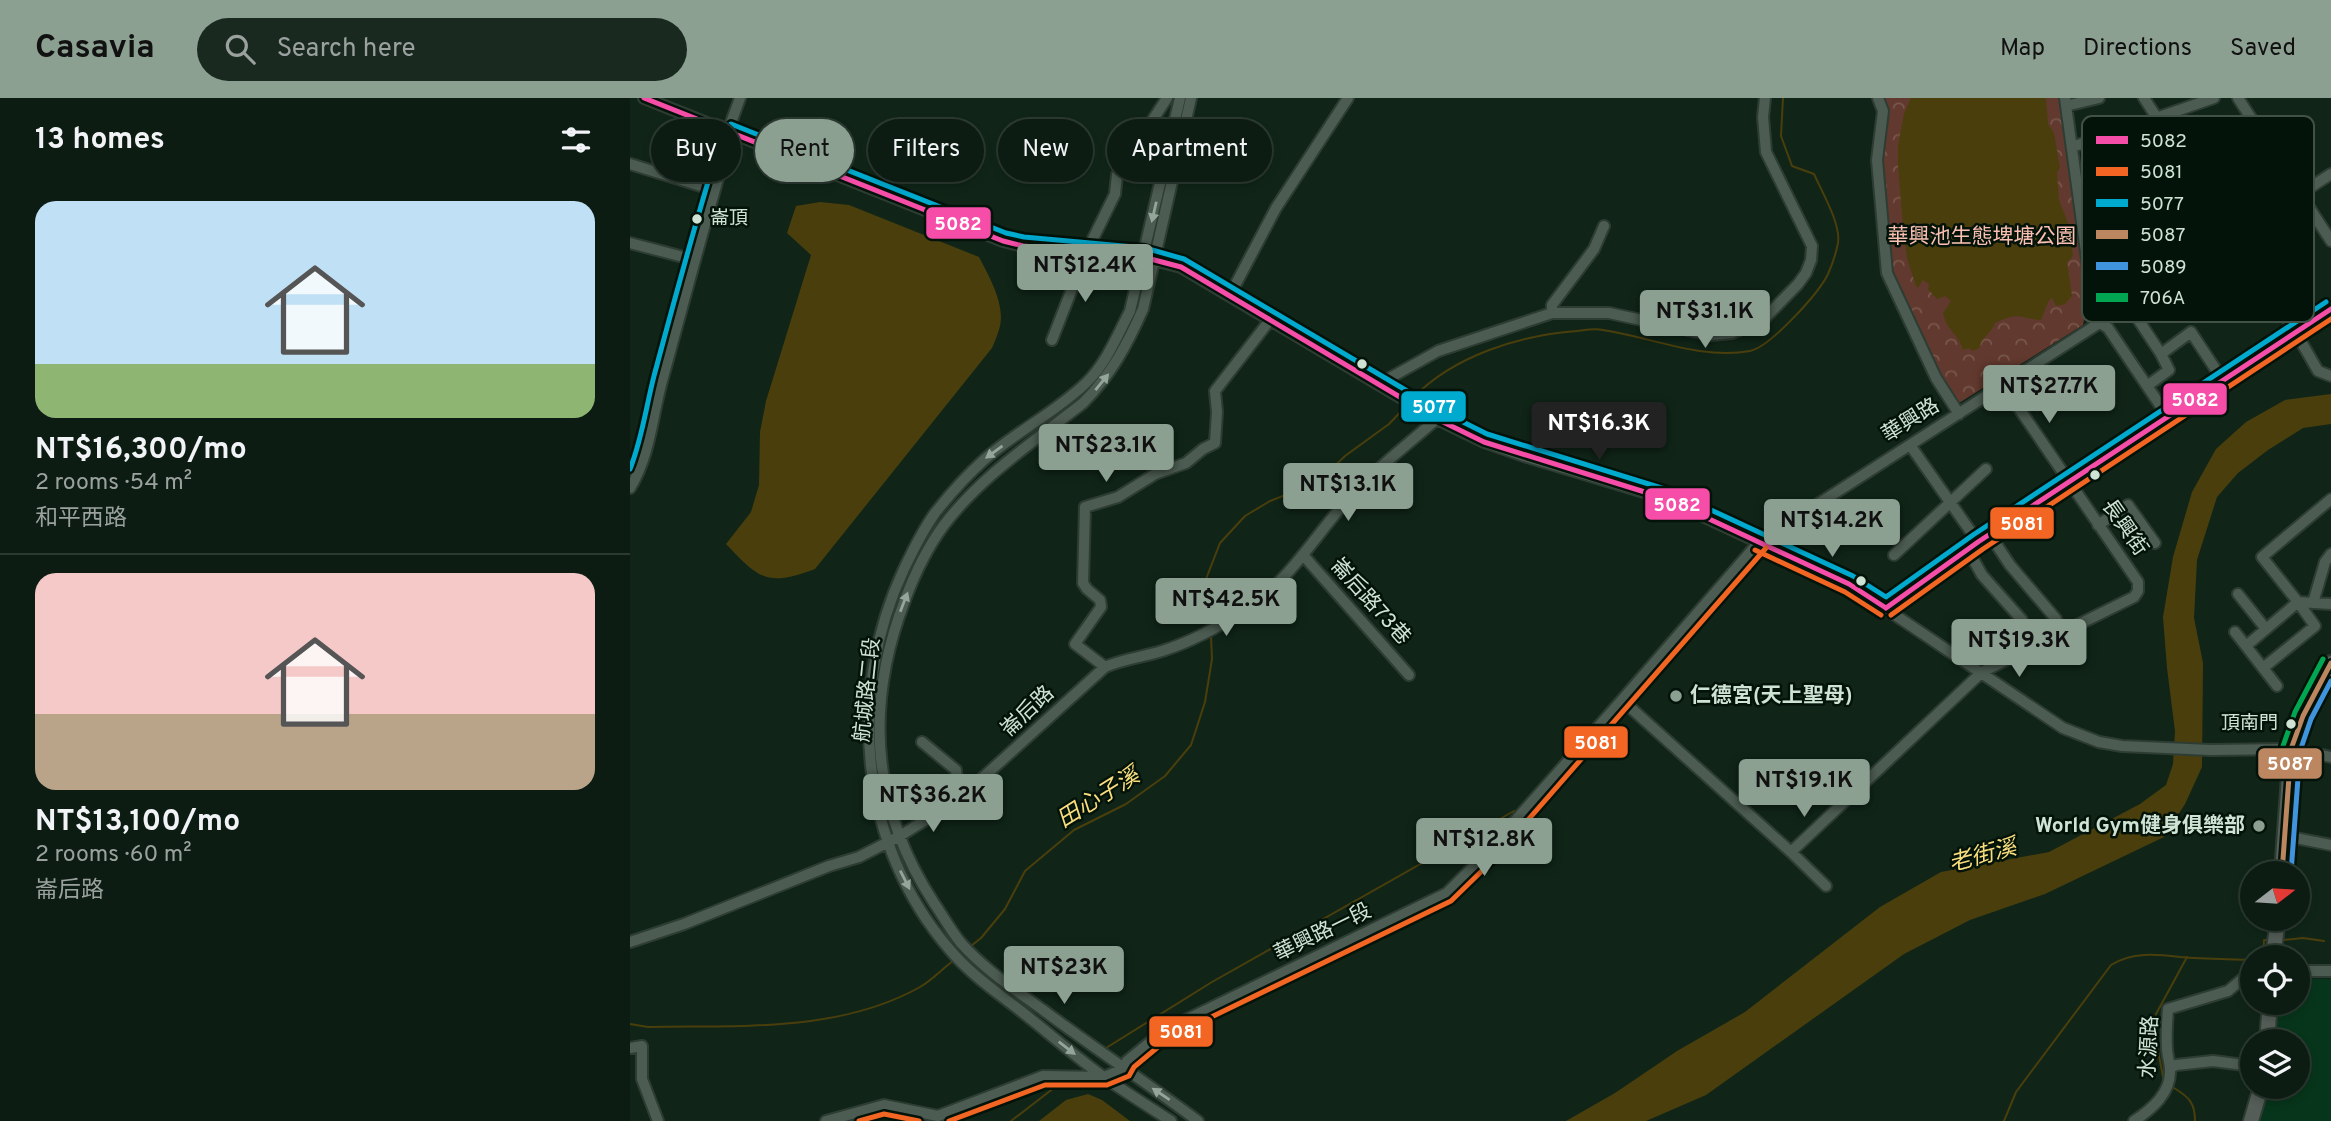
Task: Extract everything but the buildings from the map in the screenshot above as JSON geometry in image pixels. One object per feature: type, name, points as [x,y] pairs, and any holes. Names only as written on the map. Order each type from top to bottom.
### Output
[{"type":"main road","points":[[2283,861],[2291,750],[2296,730],[2331,663]]},
{"type":"main road","points":[[2251,1121],[2257,1099]]},
{"type":"street","points":[[644,98],[697,119]]},
{"type":"street","points":[[734,119],[740,98]]},
{"type":"street","points":[[1052,340],[1087,252],[1115,194],[1117,174],[1167,98]]},
{"type":"street","name":"航城路二段","points":[[1180,98],[1149,259],[1143,309],[1135,328],[1116,364],[1099,387],[1083,403],[978,486],[944,526],[928,550],[913,578],[893,630],[885,669],[879,730],[882,774],[898,837],[921,882],[960,942],[985,967],[1198,1121]]},
{"type":"street","name":"航城路二段","points":[[1171,1121],[1104,1077],[975,976],[932,929],[906,884],[887,842],[875,797],[868,724],[877,646],[889,601],[934,515],[986,458],[1062,404],[1088,381],[1114,343],[1130,311],[1149,259],[1191,98]]},
{"type":"street","points":[[1230,295],[1276,208],[1348,98]]},
{"type":"street","points":[[1378,384],[1438,351],[1552,313],[1609,313],[1711,335],[1732,333],[1770,314],[1806,273],[1812,246],[1766,152],[1763,117],[1765,98]]},
{"type":"street","points":[[1878,98],[1883,111],[1877,160],[1887,272],[1936,378],[1959,414]]},
{"type":"street","points":[[2144,98],[2155,116]]},
{"type":"street","points":[[2162,116],[2214,98]]},
{"type":"street","points":[[2238,98],[2250,116]]},
{"type":"street","points":[[2082,212],[2065,102],[2094,99]]},
{"type":"street","points":[[741,136],[1003,241],[1023,246],[1149,259],[1181,267],[1437,419],[1484,442],[1524,457],[1664,498],[1849,584],[2063,728],[2099,742],[2122,746],[2291,750],[2331,757]]},
{"type":"street","points":[[2072,147],[2082,144]]},
{"type":"street","points":[[630,164],[714,190]]},
{"type":"street","name":"華興路","points":[[2314,185],[2331,174]]},
{"type":"street","points":[[630,488],[638,476],[647,450],[654,412],[716,182]]},
{"type":"street","points":[[2314,214],[2331,241]]},
{"type":"street","points":[[1552,313],[1552,305],[1594,249],[1604,226]]},
{"type":"street","points":[[630,243],[695,260]]},
{"type":"street","points":[[2314,319],[2331,309]]},
{"type":"street","points":[[1105,667],[1075,644],[1101,607],[1100,600],[1083,583],[1085,507],[1118,497],[1155,474],[1186,463],[1215,443],[1215,391],[1270,320]]},
{"type":"street","points":[[2099,322],[2108,328],[2168,417]]},
{"type":"street","name":"華興路","points":[[1759,542],[2099,322]]},
{"type":"street","points":[[2140,322],[2169,370],[2147,386]]},
{"type":"street","points":[[2289,322],[2318,371],[2331,376]]},
{"type":"street","points":[[1886,608],[1978,542],[2310,322]]},
{"type":"street","points":[[2161,354],[2191,332],[2222,379]]},
{"type":"street","name":"長興街","points":[[2003,385],[2138,582],[2138,591],[2134,597],[2061,633]]},
{"type":"street","points":[[1303,555],[1345,503],[1437,419]]},
{"type":"street","points":[[1910,445],[1978,542]]},
{"type":"street","points":[[1894,555],[1986,469]]},
{"type":"street","points":[[2263,667],[2315,626],[2262,557],[2331,499]]},
{"type":"street","points":[[2098,525],[2128,505],[2155,543]]},
{"type":"street","points":[[1791,852],[1982,672],[2061,633],[2056,619],[2010,565],[1990,535]]},
{"type":"street","name":"華興路一段","points":[[1104,1077],[1123,1069],[1127,1061],[1165,1030],[1447,893],[1485,855],[1759,542]]},
{"type":"street","points":[[1968,550],[1982,575],[2022,620]]},
{"type":"street","points":[[2312,603],[2325,562],[2331,554]]},
{"type":"street","name":"崙后路","points":[[630,942],[859,857],[898,837],[958,800],[1105,667],[1190,640],[1247,609],[1273,588],[1303,555]]},
{"type":"street","name":"崙后路73巷","points":[[1303,555],[1409,675]]},
{"type":"street","points":[[2238,593],[2266,629]]},
{"type":"street","points":[[2245,646],[2298,602],[2331,604]]},
{"type":"street","points":[[2235,632],[2277,686]]},
{"type":"street","points":[[1622,700],[1826,886]]},
{"type":"street","points":[[922,742],[956,770],[958,800]]},
{"type":"street","points":[[2285,836],[2331,845]]},
{"type":"street","points":[[2310,971],[2331,971]]},
{"type":"street","name":"水源路","points":[[2134,1121],[2163,1095],[2170,1081],[2167,1050],[2168,1009],[2228,991],[2240,982]]},
{"type":"street","points":[[630,1048],[642,1046],[642,1079],[658,1121]]},
{"type":"street","points":[[2170,1068],[2213,1061],[2240,1064]]},
{"type":"street","points":[[826,1121],[843,1114],[884,1105],[938,1116],[1043,1076],[1104,1077]]},
{"type":"shaded area","name":"華興池生態埤塘公園","points":[[1911,98],[2046,98],[2048,124],[2054,133],[2060,168],[2057,172],[2059,200],[2068,223],[2073,256],[2067,262],[2072,296],[2065,304],[2056,306],[2052,298],[2041,320],[2014,316],[1995,323],[1979,348],[1973,351],[1969,348],[1963,350],[1945,319],[1943,313],[1951,301],[1945,296],[1937,299],[1928,289],[1929,284],[1923,280],[1918,288],[1907,258],[1898,146],[1904,114]]},
{"type":"shaded area","points":[[820,202],[849,205],[979,257],[998,300],[1000,326],[992,348],[815,569],[799,575],[774,578],[756,572],[726,544],[751,512],[759,485],[760,432],[766,401],[811,255],[787,233],[796,206]]},
{"type":"shaded area","points":[[2331,394],[2331,424],[2303,428],[2268,450],[2238,473],[2217,497],[2197,560],[2194,618],[2203,663],[2202,767],[2185,804],[2164,837],[2045,894],[1970,920],[1904,954],[1706,1095],[1646,1121],[1566,1121],[1745,1012],[1880,907],[1941,872],[2049,852],[2140,804],[2166,785],[2173,764],[2175,731],[2163,617],[2173,557],[2192,492],[2216,449],[2246,422],[2285,400]]},
{"type":"shaded area","points":[[2310,979],[2331,979],[2331,1121],[2258,1121],[2264,1099],[2310,1099],[2310,1029],[2274,1029],[2276,1015],[2310,1015]]},
{"type":"shaded area","points":[[1088,1094],[1102,1100],[1130,1121],[1039,1121],[1066,1100]]},
{"type":"green space","name":"華興池生態埤塘公園","points":[[1885,98],[2059,98],[2082,266],[2083,325],[1959,403],[1937,373],[1888,262],[1879,163]]},
{"type":"waterway","name":"田心子溪","points":[[1413,398],[1429,383],[1467,359],[1511,343],[1555,333],[1600,329],[1713,353],[1750,351],[1769,340],[1805,306],[1823,283],[1838,243],[1834,218],[1814,174],[1792,166],[1781,136],[1783,98]]},
{"type":"waterway","name":"田心子溪","points":[[1210,624],[1206,579],[1220,543],[1245,516],[1270,501],[1318,482],[1345,456],[1389,424],[1407,405]]},
{"type":"waterway","name":"田心子溪","points":[[971,946],[1005,909],[1025,871],[1074,830],[1126,804],[1165,776],[1191,745],[1205,702],[1212,659],[1211,637]]},
{"type":"waterway","points":[[1106,1048],[1212,982],[1514,811]]},
{"type":"waterway","points":[[2283,940],[2303,938],[2324,941]]},
{"type":"waterway","points":[[2264,945],[2264,940],[2269,940]]},
{"type":"waterway","points":[[2004,1121],[2016,1092],[2111,965],[2144,955],[2240,960]]},
{"type":"waterway","points":[[2164,1082],[2154,1030],[2156,1014],[2187,957]]},
{"type":"waterway","name":"田心子溪","points":[[630,1024],[648,1027],[752,1026],[822,1019],[888,1002],[920,987],[953,961]]},
{"type":"waterway","points":[[1011,1121],[1059,1084]]},
{"type":"waterway","points":[[2174,1088],[2190,1101],[2195,1121]]},
{"type":"transit line","name":"5082","points":[[644,98],[1003,241],[1023,246],[1143,257],[1181,267],[1437,419],[1484,442],[1664,498],[1849,584],[1886,608]]},
{"type":"transit line","name":"5077","points":[[630,469],[705,191],[724,130],[731,124],[1006,233],[1145,248],[1184,259],[1441,411],[1487,434],[1668,490],[1853,576],[1886,597],[1973,535],[2296,322]]},
{"type":"transit line","name":"5077","points":[[2314,310],[2326,302]]},
{"type":"transit line","name":"5082","points":[[2314,320],[2331,309]]},
{"type":"transit line","name":"5081","points":[[1891,615],[1983,549],[2331,319]]},
{"type":"transit line","name":"5082","points":[[1886,608],[1978,542],[2311,322]]},
{"type":"transit line","name":"5081","points":[[949,1121],[1045,1085],[1107,1085],[1129,1076],[1134,1067],[1170,1037],[1451,901],[1492,861],[1766,548]]},
{"type":"transit line","name":"5081","points":[[1755,550],[1845,592],[1881,615]]},
{"type":"transit line","name":"706A","points":[[2283,746],[2295,712],[2323,659]]},
{"type":"transit line","name":"5087","points":[[2283,861],[2291,749],[2303,716],[2331,663]]},
{"type":"transit line","name":"5089","points":[[2292,861],[2300,751],[2311,719],[2331,681]]},
{"type":"transit line","name":"5081","points":[[859,1121],[884,1114],[919,1121]]},
{"type":"place","name":"崙頂","points":[[697,219]]},
{"type":"place","name":"仁德宮(天上聖母)","points":[[1676,696]]},
{"type":"place","name":"頂南門","points":[[2291,724]]},
{"type":"place","name":"World Gym健身俱樂部","points":[[2259,826]]},
{"type":"water label","name":"老街溪","points":[[1983,857]]}]
